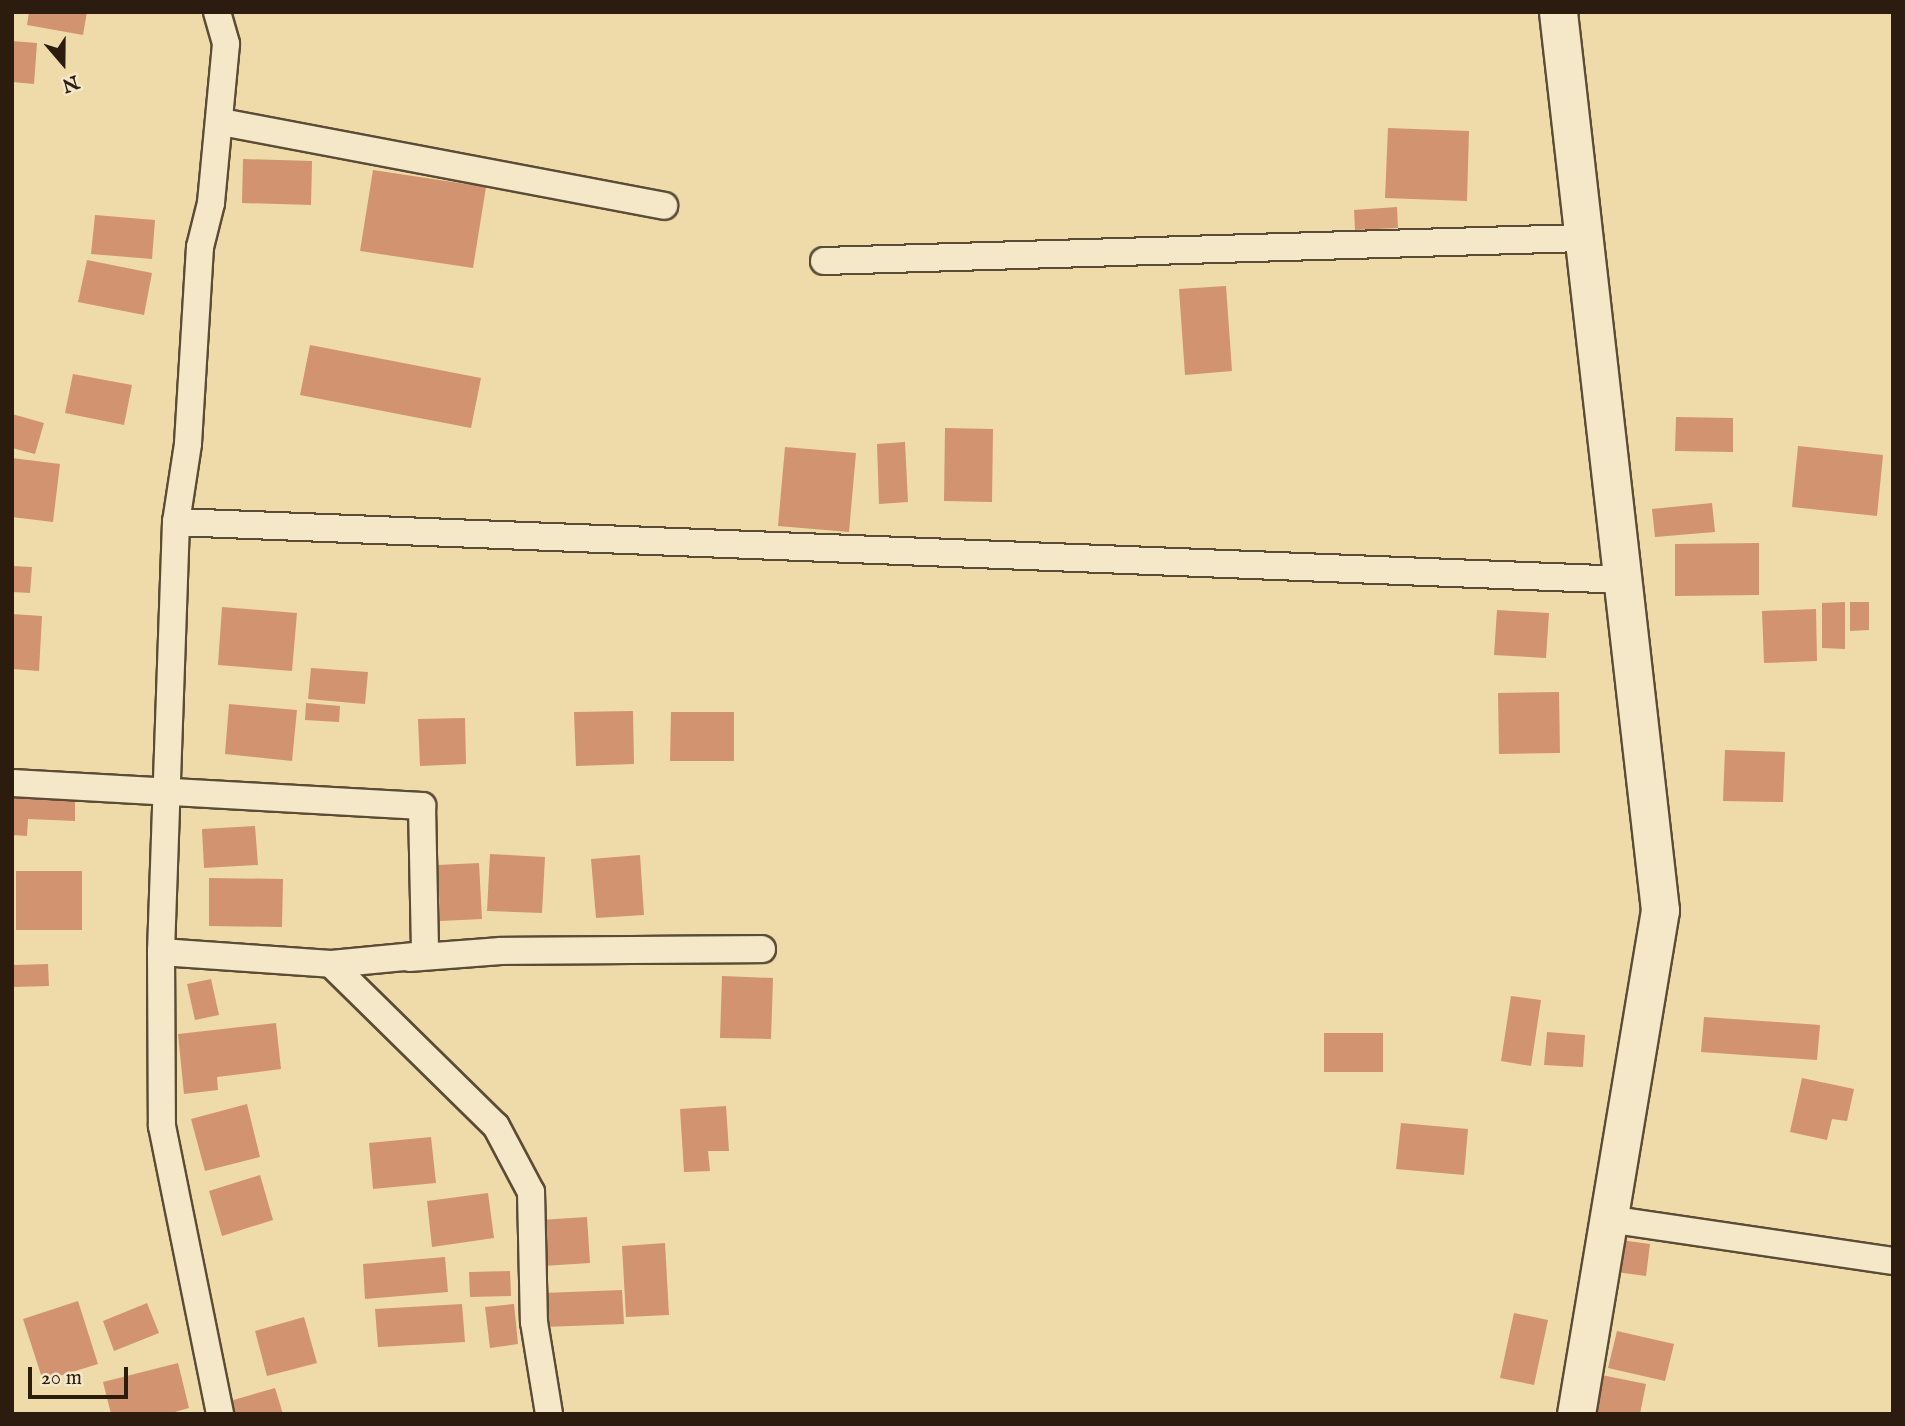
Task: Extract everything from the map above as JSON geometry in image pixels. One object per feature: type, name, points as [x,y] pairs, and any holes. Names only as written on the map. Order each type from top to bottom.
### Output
[{"type":"street","points":[[217,12],[226,44],[220,122],[200,247],[188,444],[176,522],[161,952],[162,1126],[220,1414]]},
{"type":"street","points":[[1558,12],[1581,238],[1626,580],[1660,910],[1576,1414]]},
{"type":"street","points":[[220,122],[664,206]]},
{"type":"street","points":[[824,261],[1581,238]]},
{"type":"street","points":[[176,522],[1626,580]]},
{"type":"street","points":[[12,783],[115,787],[168,794],[422,806],[425,955],[331,964]]},
{"type":"street","points":[[161,952],[331,964],[501,951],[762,948]]},
{"type":"street","points":[[331,964],[496,1126],[531,1192],[534,1322],[549,1414]]},
{"type":"street","points":[[1608,1219],[1893,1261]]},
{"type":"building","points":[[29,12],[87,12],[83,35],[27,25]]},
{"type":"building","points":[[12,41],[37,43],[34,84],[12,82]]},
{"type":"building","points":[[1388,128],[1469,131],[1467,201],[1385,198]]},
{"type":"building","points":[[243,159],[312,161],[311,205],[242,203]]},
{"type":"building","points":[[373,170],[486,187],[473,268],[360,251]]},
{"type":"building","points":[[1397,207],[1398,228],[1355,230],[1354,210]]},
{"type":"building","points":[[95,215],[155,220],[152,259],[91,254]]},
{"type":"building","points":[[87,260],[152,273],[144,315],[78,302]]},
{"type":"building","points":[[1226,286],[1232,371],[1185,375],[1179,289]]},
{"type":"building","points":[[310,345],[481,378],[471,428],[300,395]]},
{"type":"building","points":[[73,374],[132,385],[124,425],[65,413]]},
{"type":"building","points":[[12,414],[44,423],[35,454],[12,448]]},
{"type":"building","points":[[1676,417],[1733,418],[1733,452],[1675,451]]},
{"type":"building","points":[[945,428],[993,429],[992,502],[944,501]]},
{"type":"building","points":[[905,442],[908,502],[879,504],[877,444]]},
{"type":"building","points":[[1798,446],[1883,455],[1877,516],[1792,507]]},
{"type":"building","points":[[785,447],[856,453],[849,532],[778,526]]},
{"type":"building","points":[[12,458],[60,464],[53,522],[12,517]]},
{"type":"building","points":[[1712,503],[1715,532],[1655,537],[1652,509]]},
{"type":"building","points":[[1759,543],[1759,595],[1675,596],[1675,544]]},
{"type":"building","points":[[12,566],[32,567],[30,593],[12,592]]},
{"type":"building","points":[[1845,602],[1845,649],[1822,648],[1822,603]]},
{"type":"building","points":[[1850,602],[1869,602],[1869,630],[1850,631]]},
{"type":"building","points":[[222,607],[297,613],[292,671],[218,665]]},
{"type":"building","points":[[1816,609],[1817,661],[1764,663],[1762,611]]},
{"type":"building","points":[[1497,610],[1549,613],[1546,658],[1494,655]]},
{"type":"building","points":[[12,614],[42,616],[39,671],[12,669]]},
{"type":"building","points":[[311,668],[368,672],[365,704],[308,699]]},
{"type":"building","points":[[1559,692],[1560,753],[1499,754],[1498,693]]},
{"type":"building","points":[[306,703],[340,706],[339,722],[305,720]]},
{"type":"building","points":[[229,704],[297,710],[292,761],[225,754]]},
{"type":"building","points":[[633,711],[634,764],[576,766],[574,712]]},
{"type":"building","points":[[671,712],[734,712],[734,761],[670,761]]},
{"type":"building","points":[[465,718],[466,764],[420,766],[418,719]]},
{"type":"building","points":[[1725,750],[1785,752],[1783,802],[1723,801]]},
{"type":"building","points":[[12,793],[75,796],[75,821],[28,819],[27,836],[12,835]]},
{"type":"building","points":[[255,826],[258,865],[204,868],[202,829]]},
{"type":"building","points":[[490,854],[545,857],[542,913],[487,911]]},
{"type":"building","points":[[640,855],[644,915],[596,918],[591,859]]},
{"type":"building","points":[[479,863],[482,919],[440,921],[438,865]]},
{"type":"building","points":[[16,871],[82,871],[82,930],[16,930]]},
{"type":"building","points":[[209,878],[283,879],[282,927],[209,926]]},
{"type":"building","points":[[48,964],[49,986],[13,987],[13,965]]},
{"type":"building","points":[[722,976],[773,978],[771,1039],[720,1038]]},
{"type":"building","points":[[211,979],[219,1015],[195,1020],[187,984]]},
{"type":"building","points":[[1511,996],[1541,1000],[1531,1066],[1501,1061]]},
{"type":"building","points":[[1704,1017],[1820,1025],[1817,1060],[1701,1052]]},
{"type":"building","points":[[276,1023],[281,1069],[217,1077],[218,1090],[184,1094],[178,1034]]},
{"type":"building","points":[[1547,1032],[1585,1035],[1583,1067],[1544,1065]]},
{"type":"building","points":[[1324,1033],[1383,1033],[1383,1072],[1324,1072]]},
{"type":"building","points":[[1802,1078],[1854,1089],[1847,1121],[1832,1119],[1827,1140],[1790,1132]]},
{"type":"building","points":[[247,1104],[260,1157],[205,1171],[191,1119]]},
{"type":"building","points":[[726,1106],[729,1151],[708,1151],[710,1171],[684,1172],[680,1109]]},
{"type":"building","points":[[1401,1123],[1468,1129],[1464,1175],[1396,1169]]},
{"type":"building","points":[[431,1137],[436,1183],[373,1189],[369,1143]]},
{"type":"building","points":[[260,1175],[273,1220],[222,1236],[209,1191]]},
{"type":"building","points":[[488,1193],[494,1238],[432,1247],[427,1201]]},
{"type":"building","points":[[587,1217],[590,1263],[543,1266],[540,1220]]},
{"type":"building","points":[[1606,1238],[1650,1244],[1646,1276],[1601,1270]]},
{"type":"building","points":[[665,1243],[669,1315],[626,1317],[622,1246]]},
{"type":"building","points":[[445,1257],[448,1292],[365,1299],[363,1264]]},
{"type":"building","points":[[510,1271],[511,1296],[470,1297],[469,1272]]},
{"type":"building","points":[[622,1290],[624,1324],[544,1327],[543,1293]]},
{"type":"building","points":[[78,1301],[98,1364],[43,1381],[23,1319]]},
{"type":"building","points":[[147,1303],[159,1333],[114,1351],[103,1321]]},
{"type":"building","points":[[462,1304],[465,1342],[378,1347],[375,1309]]},
{"type":"building","points":[[514,1304],[518,1344],[490,1348],[485,1307]]},
{"type":"building","points":[[1514,1313],[1548,1320],[1534,1385],[1500,1378]]},
{"type":"building","points":[[304,1317],[317,1363],[267,1376],[255,1331]]},
{"type":"building","points":[[1617,1331],[1674,1344],[1665,1381],[1608,1368]]},
{"type":"building","points":[[178,1363],[189,1408],[168,1414],[111,1414],[103,1382]]},
{"type":"building","points":[[1587,1372],[1646,1384],[1640,1414],[1585,1414]]},
{"type":"building","points":[[275,1388],[283,1414],[234,1414],[230,1401]]}]
